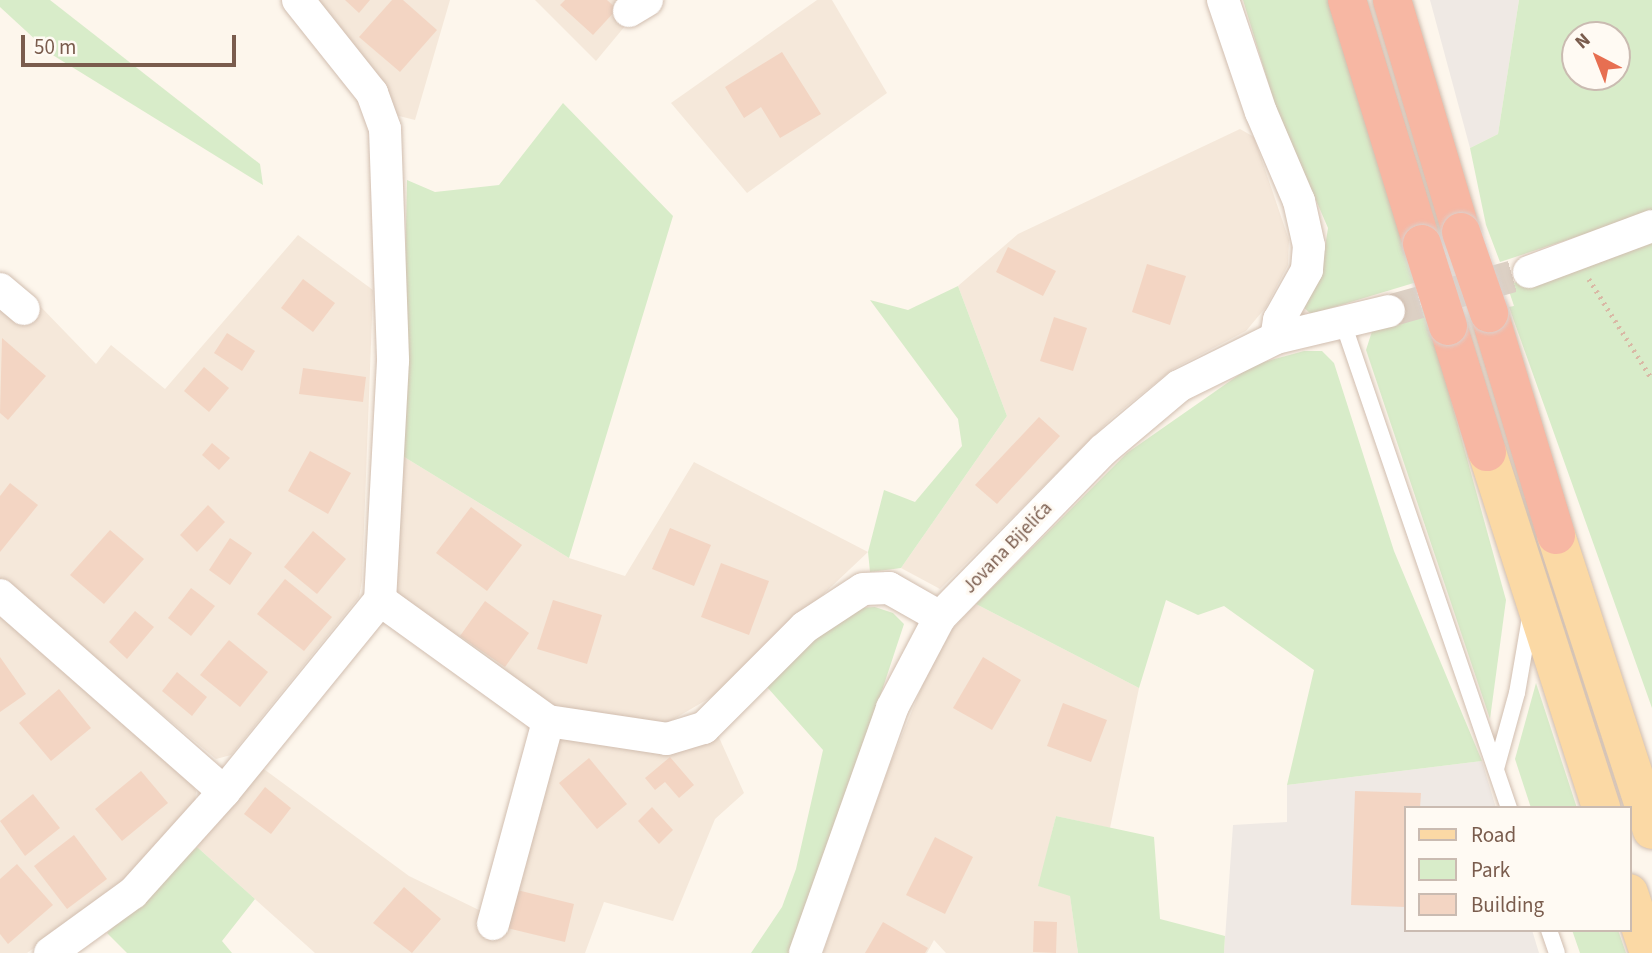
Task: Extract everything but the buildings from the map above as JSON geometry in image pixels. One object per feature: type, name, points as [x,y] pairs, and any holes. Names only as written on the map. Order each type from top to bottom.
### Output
[{"type":"highway","points":[[1347,0],[1487,452]]},
{"type":"highway","points":[[1391,0],[1556,535]]},
{"type":"main road","points":[[1487,452],[1532,602],[1600,806]]},
{"type":"main road","points":[[1556,535],[1652,831]]},
{"type":"main road","points":[[1631,899],[1649,953]]},
{"type":"street","points":[[50,953],[133,893],[224,792],[380,600],[393,361],[385,129],[372,93],[298,0]]},
{"type":"street","points":[[1223,0],[1261,112],[1299,201],[1309,246],[1307,270],[1279,320],[1276,338]]},
{"type":"street","points":[[1529,272],[1652,226]]},
{"type":"street","name":"Jovana Bijelića","points":[[805,953],[892,708],[940,618],[1142,415],[1179,386],[1276,338],[1388,311]]},
{"type":"street","points":[[380,600],[548,721],[667,739],[690,733],[715,718],[805,627],[863,589],[889,588],[940,618]]},
{"type":"street","points":[[0,595],[224,792]]},
{"type":"street","points":[[493,924],[548,721]]},
{"type":"lane","points":[[1343,323],[1508,806]]},
{"type":"lane","points":[[1496,769],[1517,693],[1532,602]]},
{"type":"path","points":[[1572,258],[1609,306],[1631,350],[1652,379]]},
{"type":"shaded area","points":[[311,0],[450,0],[415,120],[395,115]]},
{"type":"shaded area","points":[[535,0],[633,0],[630,20],[596,61]]},
{"type":"shaded area","points":[[817,0],[832,0],[887,93],[747,193],[671,103]]},
{"type":"shaded area","points":[[1430,0],[1519,0],[1498,134],[1470,148]]},
{"type":"shaded area","points":[[1240,129],[1254,137],[1289,240],[1288,265],[1266,307],[1246,331],[1173,369],[1113,417],[940,589],[901,568],[1007,416],[958,286],[1018,234]]},
{"type":"shaded area","points":[[298,235],[373,290],[362,581],[359,597],[231,755],[216,759],[0,579],[0,305],[39,305],[96,364],[111,345],[165,389]]},
{"type":"shaded area","points":[[401,455],[569,558],[625,576],[694,462],[868,552],[720,692],[662,726],[560,712],[391,592]]},
{"type":"shaded area","points":[[976,604],[1139,688],[1110,828],[1056,816],[1039,886],[1070,895],[1078,953],[946,953],[934,940],[927,953],[823,953],[889,767],[940,642]]},
{"type":"shaded area","points":[[0,615],[190,778],[196,791],[195,805],[131,878],[27,953],[0,953]]},
{"type":"shaded area","points":[[567,732],[717,733],[744,793],[715,819],[673,921],[604,902],[585,953],[315,953],[197,847],[257,764],[409,876],[483,912],[556,741]]},
{"type":"shaded area","points":[[1482,761],[1495,806],[1404,806],[1404,932],[1533,932],[1539,953],[1224,953],[1233,825],[1287,822],[1287,785]]},
{"type":"green space","points":[[0,0],[50,0],[260,164],[263,185],[51,54],[0,7]]},
{"type":"green space","points":[[1243,0],[1329,0],[1417,282],[1311,314],[1301,305],[1325,247],[1328,228],[1275,105]]},
{"type":"green space","points":[[1519,0],[1652,0],[1652,212],[1500,262],[1486,225],[1470,148],[1498,134]]},
{"type":"green space","points":[[563,103],[673,216],[569,558],[401,455],[407,180],[435,192],[499,185]]},
{"type":"green space","points":[[1652,236],[1652,708],[1509,307],[1514,306],[1507,285],[1621,251]]},
{"type":"green space","points":[[958,286],[1007,416],[901,568],[870,572],[868,552],[884,490],[915,502],[962,446],[958,419],[870,300],[908,310]]},
{"type":"green space","points":[[1425,306],[1506,600],[1490,719],[1366,350],[1374,325]]},
{"type":"green space","points":[[1304,351],[1322,351],[1334,363],[1394,551],[1482,761],[1287,785],[1314,670],[1224,606],[1198,615],[1166,600],[1139,688],[976,604],[1127,453],[1253,365]]},
{"type":"green space","points":[[875,607],[893,613],[904,624],[819,881],[792,953],[751,953],[782,907],[796,869],[823,750],[767,687],[795,649],[855,608]]},
{"type":"green space","points":[[1536,683],[1576,806],[1530,806],[1515,759]]},
{"type":"green space","points":[[1056,816],[1154,837],[1160,919],[1225,936],[1224,953],[1078,953],[1070,896],[1038,886]]},
{"type":"green space","points":[[197,847],[255,899],[222,941],[232,953],[127,953],[107,933]]},
{"type":"green space","points":[[1573,932],[1619,932],[1626,953],[1580,953]]},
{"type":"tunnel","points":[[1389,311],[1529,272]]}]
